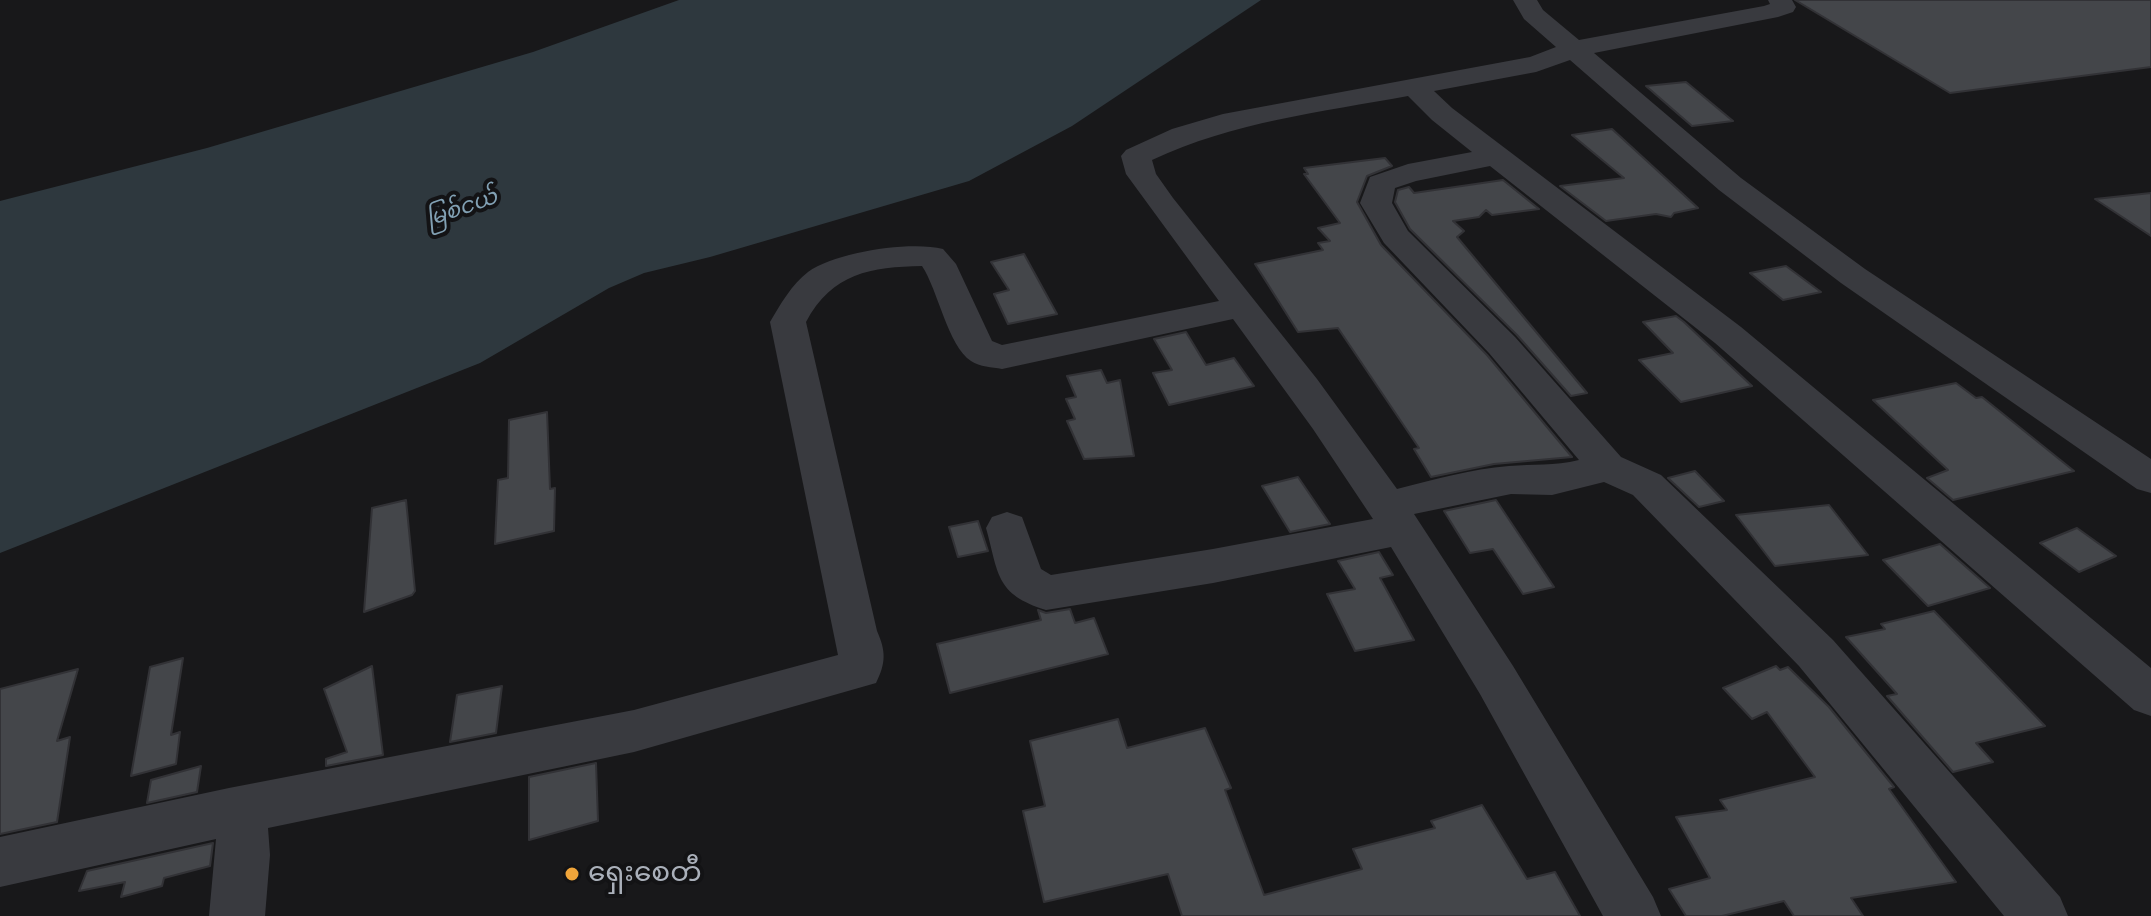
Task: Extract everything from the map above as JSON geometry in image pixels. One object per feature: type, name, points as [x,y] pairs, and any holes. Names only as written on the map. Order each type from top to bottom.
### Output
[{"type":"street","points":[[1525,0],[1533,14],[1730,184],[1853,276],[2151,479]]},
{"type":"street","points":[[1633,916],[1509,701],[1394,518],[1310,397],[1141,174],[1136,156],[1182,135],[1223,122],[1536,64],[1574,49],[1769,12],[1784,7],[1780,0]]},
{"type":"street","points":[[1414,86],[1442,114],[1728,335],[2151,696]]},
{"type":"street","points":[[1495,156],[1408,173],[1381,183],[1376,203],[1395,236],[1502,345],[1607,467],[1647,485],[1816,653],[2040,916]]},
{"type":"street","points":[[0,862],[229,812],[634,731],[859,669],[862,651],[854,631],[788,322],[821,279],[840,269],[912,255],[931,256],[939,264],[977,347],[986,355],[1002,357],[1239,307]]},
{"type":"street","points":[[1007,528],[1022,579],[1046,593],[1213,566],[1394,518],[1483,484],[1511,480],[1552,481],[1607,467]]},
{"type":"street","points":[[229,812],[242,829],[243,855],[237,916]]},
{"type":"water","name":"မြစ်ငယ်","points":[[679,0],[1261,0],[1072,126],[969,181],[710,257],[644,273],[609,288],[480,363],[0,553],[0,201],[207,148],[533,52]]},
{"type":"building","points":[[1795,0],[2151,0],[2151,67],[1950,93]]},
{"type":"building","points":[[1686,82],[1733,121],[1692,126],[1646,86]]},
{"type":"building","points":[[1612,129],[1698,208],[1674,213],[1671,217],[1656,214],[1606,221],[1560,186],[1624,178],[1572,135]]},
{"type":"building","points":[[1385,158],[1392,166],[1367,176],[1357,202],[1381,245],[1487,355],[1572,457],[1494,464],[1431,477],[1414,449],[1419,448],[1338,328],[1298,332],[1255,264],[1323,250],[1318,243],[1330,241],[1318,228],[1340,223],[1304,174],[1308,174],[1304,168]]},
{"type":"building","points":[[1503,180],[1539,209],[1492,215],[1486,210],[1479,217],[1453,221],[1464,231],[1457,237],[1587,393],[1571,396],[1517,335],[1410,229],[1395,202],[1398,190],[1409,187],[1414,193]]},
{"type":"building","points":[[2151,193],[2151,236],[2095,199]]},
{"type":"building","points":[[1024,254],[1057,314],[1008,324],[994,294],[1009,290],[991,262]]},
{"type":"building","points":[[1786,266],[1821,292],[1783,300],[1750,273]]},
{"type":"building","points":[[1676,316],[1752,386],[1681,402],[1639,360],[1673,353],[1643,322]]},
{"type":"building","points":[[1186,332],[1206,365],[1234,358],[1254,386],[1169,405],[1153,373],[1172,370],[1154,339]]},
{"type":"building","points":[[1101,370],[1107,383],[1120,380],[1134,456],[1084,459],[1067,421],[1075,419],[1066,399],[1076,397],[1067,376]]},
{"type":"building","points":[[1956,383],[1976,398],[1982,397],[2074,471],[1953,500],[1927,478],[1948,470],[1873,400]]},
{"type":"building","points":[[547,412],[550,489],[555,488],[554,531],[495,544],[498,480],[508,478],[509,420]]},
{"type":"building","points":[[1695,471],[1724,501],[1699,507],[1668,478]]},
{"type":"building","points":[[1298,477],[1330,524],[1290,532],[1262,486]]},
{"type":"building","points":[[406,500],[415,591],[412,595],[364,612],[372,508]]},
{"type":"building","points":[[1496,500],[1554,587],[1523,594],[1493,549],[1470,553],[1444,511]]},
{"type":"building","points":[[1829,505],[1868,555],[1775,566],[1736,515]]},
{"type":"building","points":[[978,521],[988,551],[958,557],[949,527]]},
{"type":"building","points":[[2077,528],[2116,556],[2079,572],[2040,543]]},
{"type":"building","points":[[1940,544],[1990,588],[1928,606],[1883,560]]},
{"type":"building","points":[[1379,552],[1393,575],[1380,578],[1414,640],[1355,651],[1327,594],[1355,589],[1338,561]]},
{"type":"building","points":[[1070,609],[1075,623],[1094,618],[1108,654],[950,693],[937,644],[1041,620],[1038,610],[1046,613]]},
{"type":"building","points":[[1934,611],[2045,726],[1976,743],[1993,762],[1953,772],[1887,696],[1897,694],[1846,637],[1885,629],[1881,624]]},
{"type":"building","points":[[183,658],[171,735],[180,732],[176,764],[131,776],[150,667]]},
{"type":"building","points":[[372,666],[383,755],[326,766],[326,759],[347,752],[324,689]]},
{"type":"building","points":[[1776,666],[1780,670],[1788,667],[1829,707],[1894,787],[1889,789],[1956,882],[1851,898],[1863,916],[1794,916],[1784,901],[1722,916],[1686,916],[1669,889],[1710,878],[1676,817],[1727,810],[1720,800],[1815,777],[1767,712],[1752,719],[1723,688]]},
{"type":"building","points":[[78,669],[57,741],[70,737],[57,822],[0,834],[0,689]]},
{"type":"building","points":[[502,686],[496,733],[450,742],[457,695]]},
{"type":"building","points":[[1118,719],[1127,748],[1205,728],[1231,788],[1225,790],[1264,895],[1362,869],[1353,849],[1435,828],[1431,821],[1482,805],[1527,879],[1555,872],[1580,916],[1182,916],[1168,874],[1044,902],[1023,811],[1045,806],[1030,741]]},
{"type":"building","points":[[596,763],[598,821],[529,840],[529,777]]},
{"type":"building","points":[[201,766],[197,792],[147,803],[151,780]]},
{"type":"building","points":[[213,843],[210,866],[164,878],[162,886],[121,897],[125,882],[79,891],[87,871]]},
{"type":"place","name":"ရှေးစေတီ","points":[[572,874]]}]
